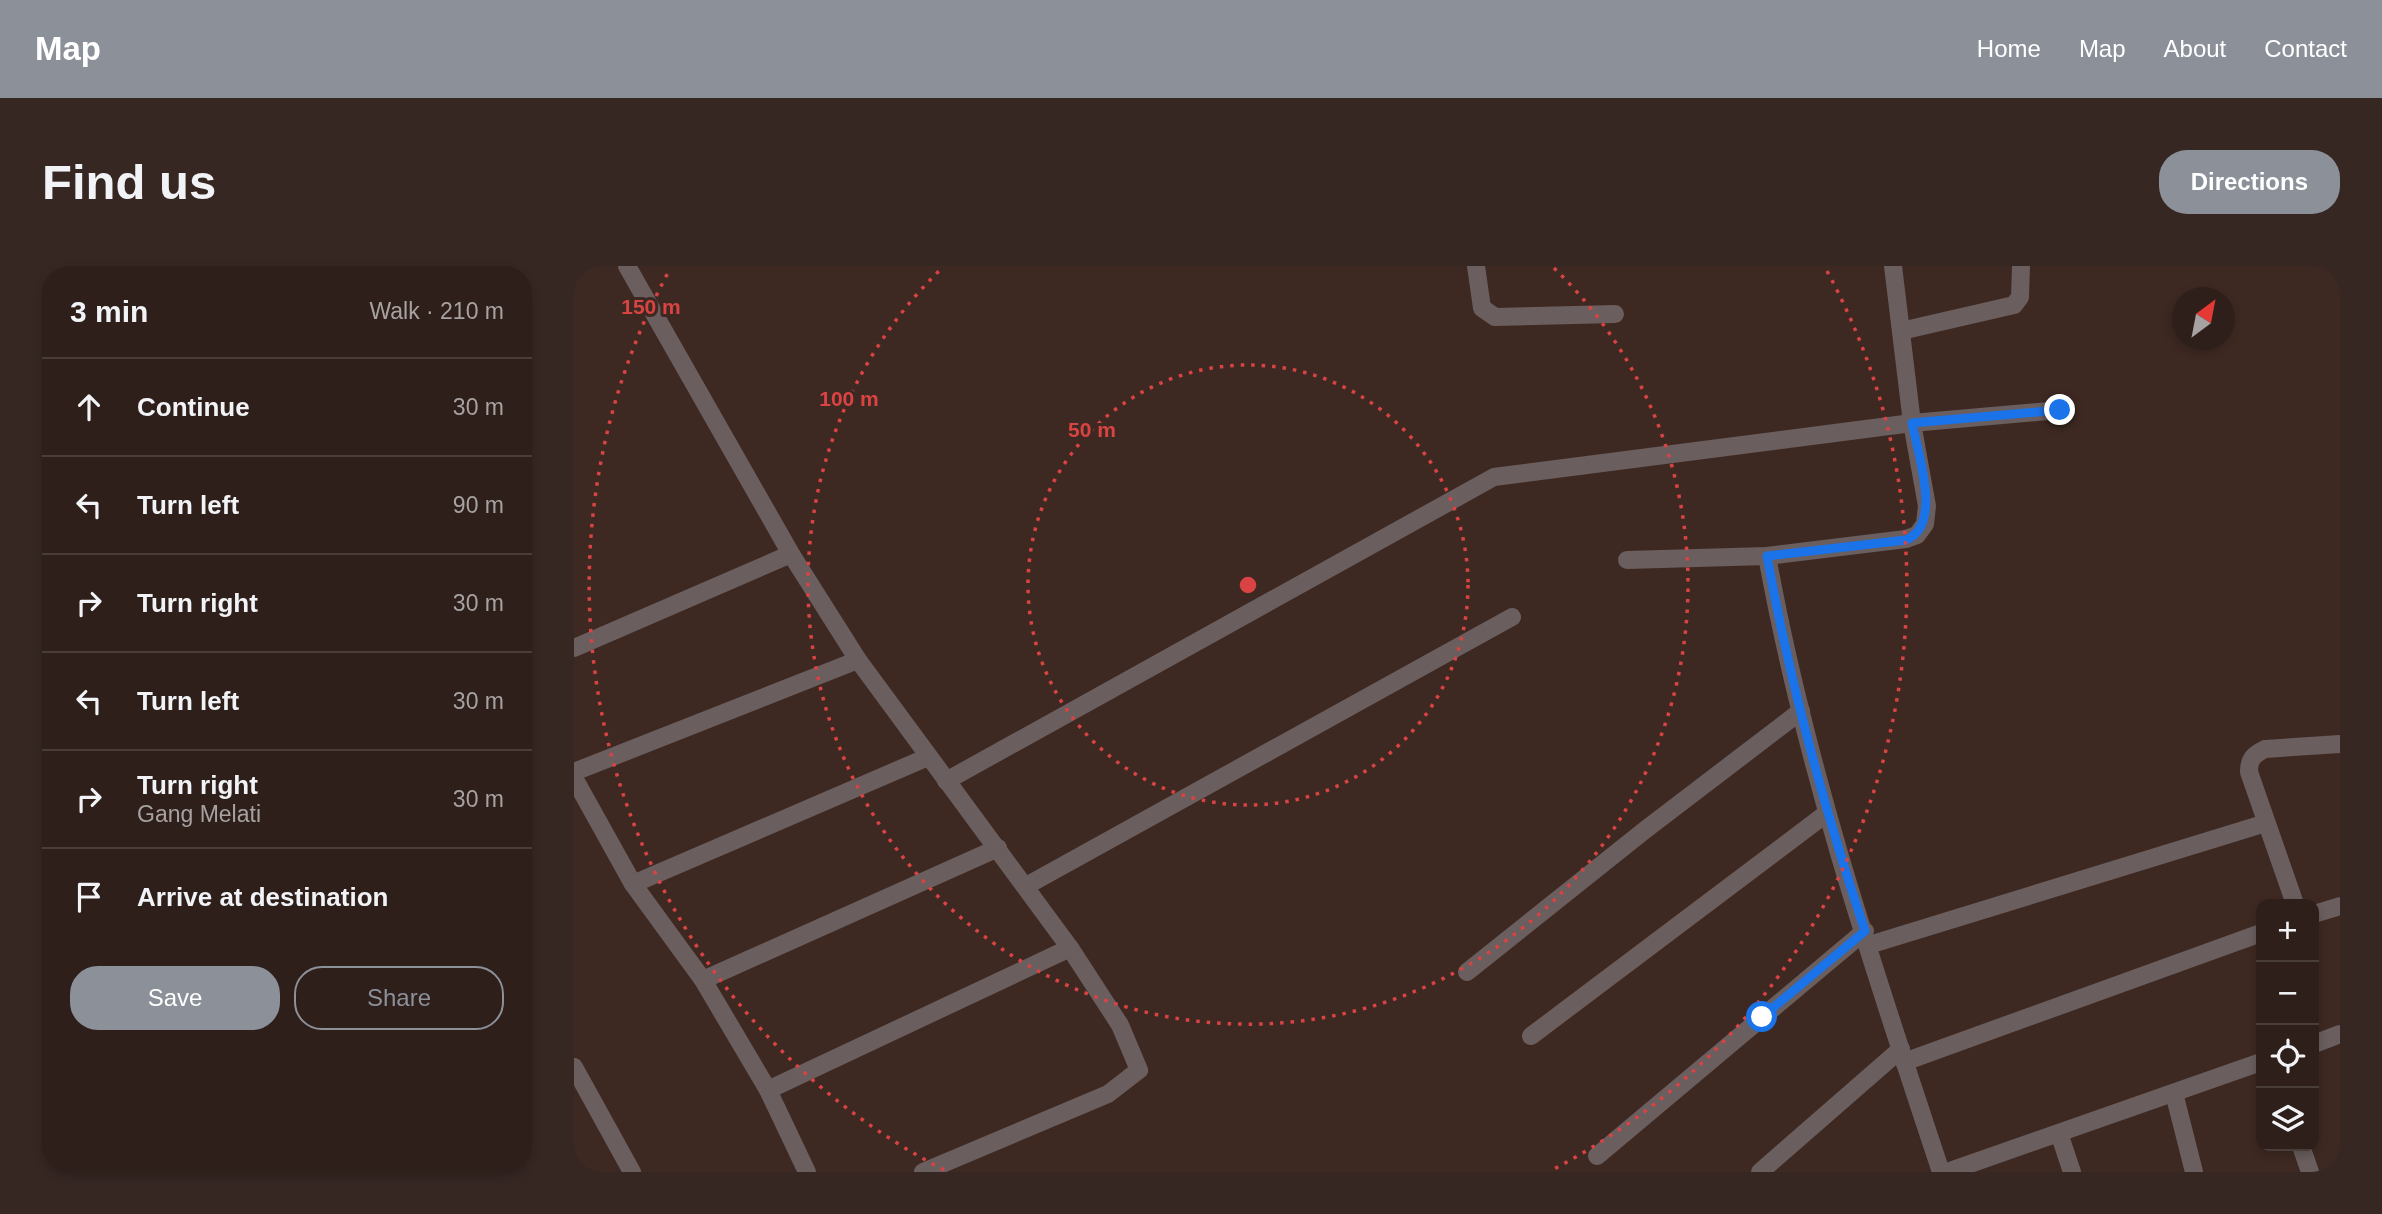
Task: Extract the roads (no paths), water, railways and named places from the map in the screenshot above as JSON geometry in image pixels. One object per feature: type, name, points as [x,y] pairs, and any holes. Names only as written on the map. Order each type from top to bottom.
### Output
[{"type":"street","points":[[627,266],[791,554],[858,660],[1070,948],[1119,1025],[1139,1070],[1108,1094],[923,1172]]},
{"type":"street","points":[[1476,266],[1482,308],[1495,317],[1615,314]]},
{"type":"street","points":[[1627,560],[1767,556],[1906,540],[1917,535],[1925,524],[1927,506],[1912,423],[1893,266]]},
{"type":"street","points":[[1901,331],[2014,305],[2021,297],[2021,266]]},
{"type":"street","points":[[946,780],[1494,477],[1912,423],[2060,410]]},
{"type":"street","points":[[574,648],[791,554]]},
{"type":"street","points":[[1767,556],[1783,648],[1827,813],[1941,1172]]},
{"type":"street","points":[[1026,886],[1512,617]]},
{"type":"street","points":[[574,772],[858,660]]},
{"type":"street","points":[[1467,972],[1645,830],[1801,711]]},
{"type":"street","points":[[2293,899],[2249,772],[2249,763],[2254,754],[2264,750],[2340,744]]},
{"type":"street","points":[[634,884],[928,757]]},
{"type":"street","points":[[574,778],[634,884],[702,980],[768,1090],[807,1172]]},
{"type":"street","points":[[1531,1036],[1827,813]]},
{"type":"street","points":[[1597,1156],[1867,938],[2266,823]]},
{"type":"street","points":[[702,980],[998,848]]},
{"type":"street","points":[[2319,912],[2340,906]]},
{"type":"street","points":[[1760,1172],[1903,1056],[2256,935]]},
{"type":"street","points":[[768,1090],[1070,948]]},
{"type":"street","points":[[2319,1042],[2340,1034]]},
{"type":"street","points":[[1947,1172],[2256,1064]]},
{"type":"street","points":[[574,1067],[632,1172]]},
{"type":"street","points":[[2174,1093],[2194,1172]]},
{"type":"street","points":[[2059,1133],[2072,1172]]},
{"type":"street","points":[[2303,1151],[2310,1172]]}]
